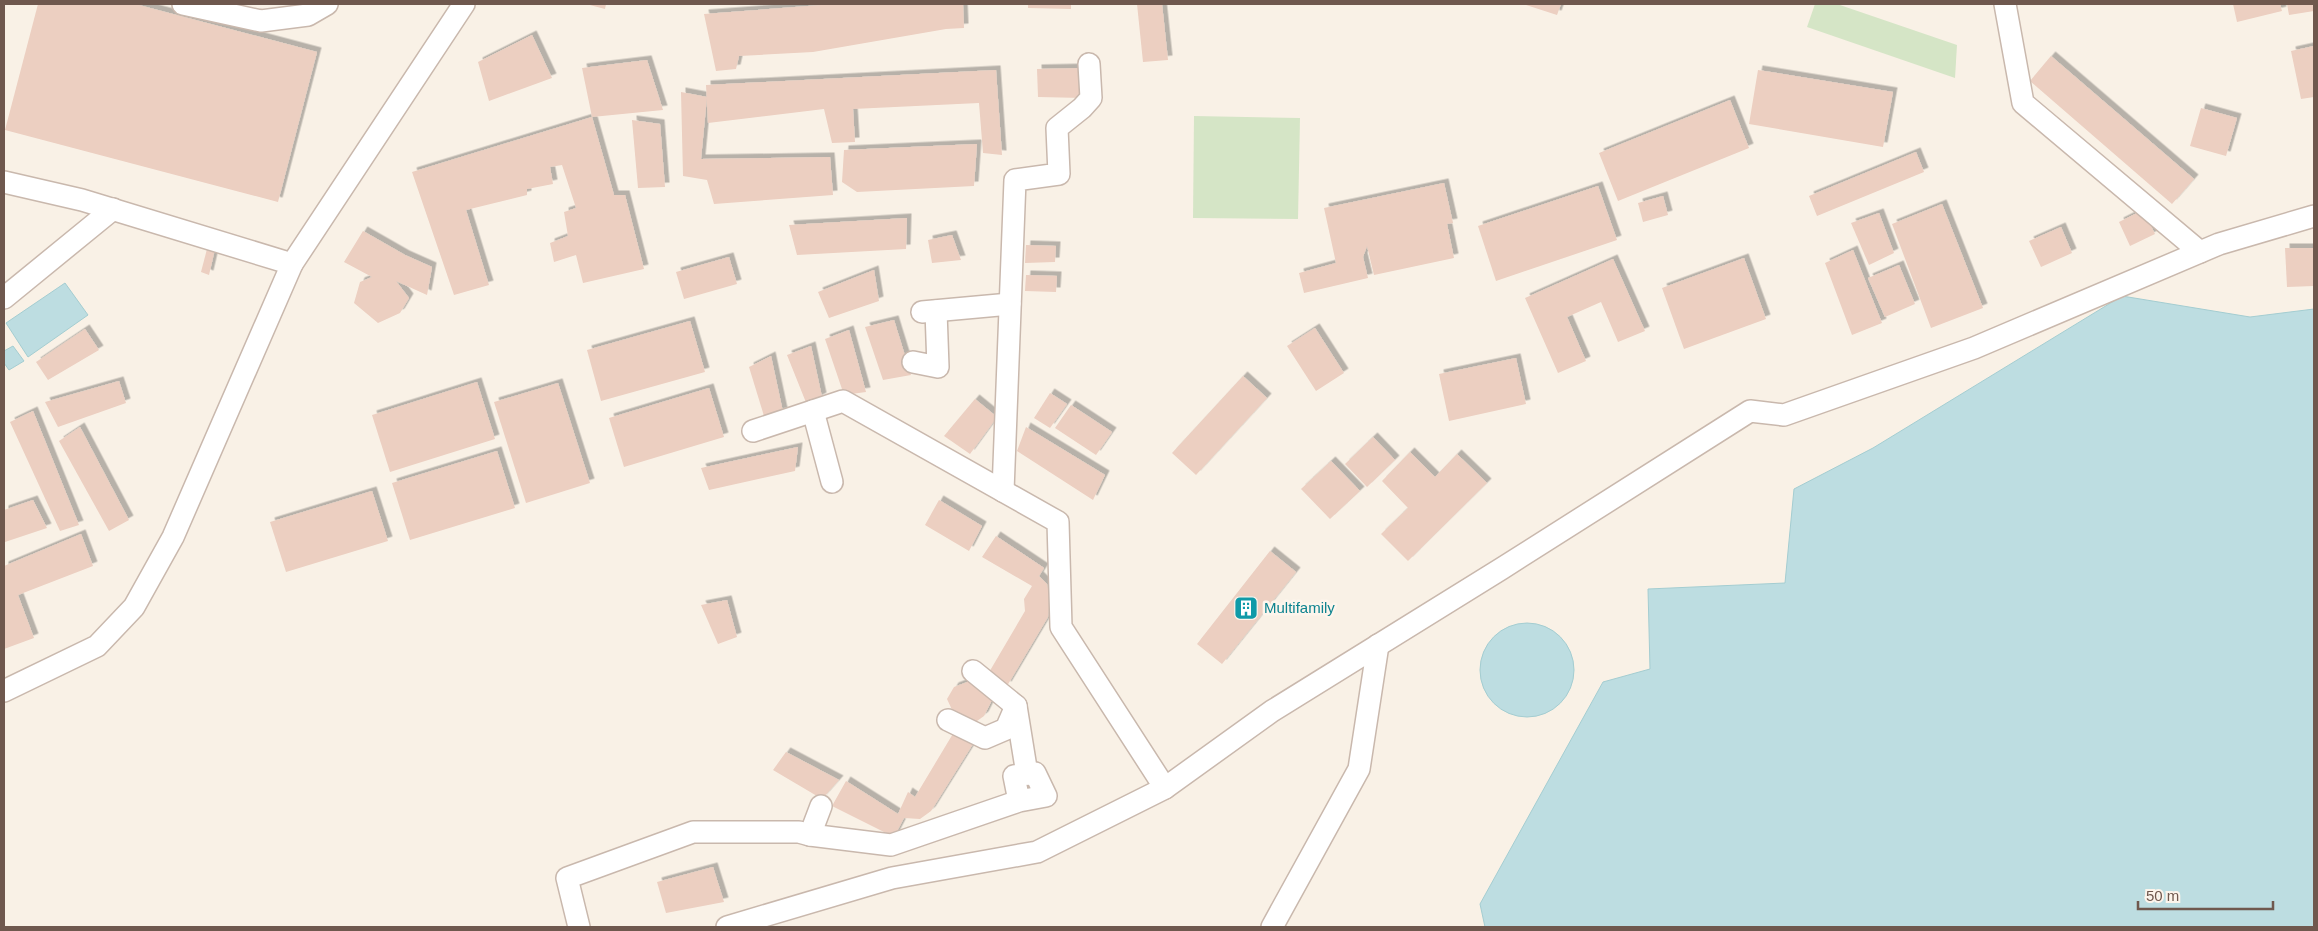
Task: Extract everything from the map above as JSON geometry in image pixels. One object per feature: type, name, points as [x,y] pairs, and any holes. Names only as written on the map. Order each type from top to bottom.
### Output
[{"type":"street","points":[[182,4],[261,21],[308,15],[327,4]]},
{"type":"street","points":[[4,691],[98,646],[134,607],[173,537],[292,264],[464,4]]},
{"type":"street","points":[[2005,4],[2023,103],[2200,252]]},
{"type":"street","points":[[1003,491],[1015,180],[1059,174],[1057,128],[1082,108],[1091,98],[1089,64]]},
{"type":"street","points":[[4,182],[113,209],[292,264]]},
{"type":"street","points":[[4,298],[113,209]]},
{"type":"street","points":[[727,927],[892,878],[1037,852],[1165,788],[1272,711],[1750,411],[1784,415],[1802,409],[1974,348],[2219,244],[2314,216]]},
{"type":"street","points":[[914,362],[938,367],[929,311],[1010,304]]},
{"type":"street","points":[[753,431],[843,401],[1058,522],[1060,628],[1165,788]]},
{"type":"street","points":[[813,411],[832,482]]},
{"type":"street","points":[[1272,927],[1359,770],[1378,645]]},
{"type":"street","points":[[579,927],[567,878],[693,832],[799,832],[891,845],[1019,801],[1046,796],[1035,773],[1027,774],[1016,706],[973,671]]},
{"type":"street","points":[[948,720],[985,738],[1006,729],[1016,706]]},
{"type":"street","points":[[810,835],[820,806]]},
{"type":"green space","points":[[1815,4],[1837,4],[1957,45],[1955,78],[1807,27]]},
{"type":"green space","points":[[1194,116],[1300,118],[1298,219],[1193,218]]},
{"type":"water","points":[[65,283],[88,315],[28,357],[6,323]]},
{"type":"water","points":[[2122,296],[2250,317],[2314,309],[2314,927],[1485,927],[1480,904],[1603,682],[1650,669],[1648,589],[1785,583],[1794,489],[1873,448]]},
{"type":"water","points":[[13,346],[24,361],[9,370],[4,363],[4,351]]},
{"type":"water","points":[[1527,623],[1545,627],[1560,637],[1570,652],[1574,670],[1570,688],[1560,703],[1545,713],[1527,717],[1509,713],[1494,703],[1484,688],[1480,670],[1484,652],[1494,637],[1509,627]]},
{"type":"building","points":[[38,4],[135,4],[317,52],[278,202],[5,130]]},
{"type":"building","points":[[586,4],[606,4],[605,9]]},
{"type":"building","points":[[834,4],[963,4],[964,28],[946,29],[813,52],[739,56],[736,69],[716,71],[704,14]]},
{"type":"building","points":[[1028,4],[1071,4],[1071,9],[1028,8]]},
{"type":"building","points":[[1137,4],[1162,4],[1168,60],[1143,62]]},
{"type":"building","points":[[1523,4],[1561,4],[1557,15]]},
{"type":"building","points":[[2233,4],[2280,4],[2282,11],[2237,22]]},
{"type":"building","points":[[2287,4],[2314,4],[2314,11],[2289,15]]},
{"type":"building","points":[[532,35],[552,78],[489,101],[478,62]]},
{"type":"building","points":[[2314,46],[2314,97],[2301,99],[2291,51]]},
{"type":"building","points":[[2051,56],[2194,179],[2172,204],[2030,81]]},
{"type":"building","points":[[647,60],[663,110],[592,117],[582,68]]},
{"type":"building","points":[[1083,68],[1083,98],[1038,97],[1037,69]]},
{"type":"building","points":[[996,70],[1002,155],[983,153],[979,103],[853,109],[855,142],[832,143],[824,109],[708,123],[706,85]]},
{"type":"building","points":[[1758,70],[1893,92],[1883,147],[1749,124]]},
{"type":"building","points":[[681,92],[707,97],[701,159],[830,157],[833,195],[714,204],[707,180],[683,176]]},
{"type":"building","points":[[1730,100],[1749,148],[1618,201],[1599,153]]},
{"type":"building","points":[[2201,108],[2237,118],[2226,156],[2190,146]]},
{"type":"building","points":[[592,117],[614,195],[625,195],[644,269],[583,283],[576,255],[554,262],[550,243],[568,236],[564,212],[576,208],[562,165],[550,167],[553,184],[527,189],[527,195],[466,210],[489,285],[454,295],[412,172]]},
{"type":"building","points":[[632,120],[660,124],[665,187],[638,188]]},
{"type":"building","points":[[977,144],[974,186],[857,192],[842,182],[844,150]]},
{"type":"building","points":[[1916,152],[1924,172],[1817,216],[1809,196]]},
{"type":"building","points":[[1444,183],[1453,223],[1447,224],[1454,258],[1374,275],[1367,246],[1363,257],[1368,278],[1304,293],[1299,273],[1336,263],[1324,208]]},
{"type":"building","points":[[1598,186],[1617,240],[1496,281],[1478,226]]},
{"type":"building","points":[[1663,196],[1668,215],[1643,222],[1638,203]]},
{"type":"building","points":[[1942,204],[1983,308],[1931,328],[1892,224]]},
{"type":"building","points":[[2143,210],[2155,234],[2130,246],[2119,222]]},
{"type":"building","points":[[1879,213],[1894,253],[1869,265],[1851,223]]},
{"type":"building","points":[[907,218],[906,249],[797,255],[789,225]]},
{"type":"building","points":[[2061,227],[2072,253],[2041,267],[2029,241]]},
{"type":"building","points":[[363,231],[405,255],[432,267],[427,295],[396,281],[409,298],[400,313],[378,323],[354,303],[360,282],[372,277],[344,262]]},
{"type":"building","points":[[952,235],[961,260],[932,263],[928,240]]},
{"type":"building","points":[[1026,245],[1056,246],[1055,262],[1025,263]]},
{"type":"building","points":[[2285,248],[2314,248],[2314,286],[2287,287]]},
{"type":"building","points":[[207,249],[215,249],[209,275],[201,272]]},
{"type":"building","points":[[1853,250],[1882,323],[1852,335],[1825,263]]},
{"type":"building","points":[[729,257],[737,284],[684,299],[676,272]]},
{"type":"building","points":[[1744,258],[1766,319],[1684,349],[1662,288]]},
{"type":"building","points":[[1613,259],[1645,331],[1618,342],[1601,302],[1567,317],[1586,361],[1558,373],[1525,298]]},
{"type":"building","points":[[1899,265],[1915,304],[1885,317],[1868,278]]},
{"type":"building","points":[[874,270],[879,301],[829,318],[818,292]]},
{"type":"building","points":[[1026,275],[1057,276],[1056,292],[1025,291]]},
{"type":"building","points":[[894,320],[911,375],[883,380],[865,327]]},
{"type":"building","points":[[690,321],[705,372],[601,401],[587,350]]},
{"type":"building","points":[[1315,328],[1344,373],[1316,391],[1287,346]]},
{"type":"building","points":[[85,329],[99,350],[48,380],[36,362]]},
{"type":"building","points":[[849,330],[866,392],[844,395],[825,339]]},
{"type":"building","points":[[811,346],[822,397],[807,405],[787,355]]},
{"type":"building","points":[[771,356],[783,412],[764,416],[749,367]]},
{"type":"building","points":[[1516,358],[1526,404],[1449,421],[1439,374]]},
{"type":"building","points":[[1243,376],[1267,398],[1196,475],[1172,453]]},
{"type":"building","points":[[119,381],[126,403],[58,427],[45,402]]},
{"type":"building","points":[[477,382],[495,439],[390,472],[372,415]]},
{"type":"building","points":[[558,383],[590,483],[526,503],[494,402]]},
{"type":"building","points":[[709,388],[724,437],[624,467],[609,418]]},
{"type":"building","points":[[1050,393],[1067,404],[1050,428],[1034,418]]},
{"type":"building","points":[[975,399],[997,417],[970,454],[944,436]]},
{"type":"building","points":[[1071,405],[1112,432],[1096,455],[1055,428]]},
{"type":"building","points":[[33,411],[79,525],[60,531],[10,422]]},
{"type":"building","points":[[80,427],[129,520],[109,531],[59,441]]},
{"type":"building","points":[[1026,427],[1105,475],[1093,500],[1017,451]]},
{"type":"building","points":[[1373,437],[1395,460],[1367,487],[1345,464]]},
{"type":"building","points":[[798,447],[795,471],[709,490],[701,468]]},
{"type":"building","points":[[497,451],[515,508],[410,540],[392,483]]},
{"type":"building","points":[[1410,452],[1435,477],[1457,454],[1487,483],[1408,561],[1381,534],[1408,508],[1382,481]]},
{"type":"building","points":[[1331,461],[1360,491],[1330,519],[1301,489]]},
{"type":"building","points":[[372,491],[388,541],[286,572],[270,522]]},
{"type":"building","points":[[33,500],[47,528],[5,542],[4,510]]},
{"type":"building","points":[[939,500],[982,526],[969,551],[925,525]]},
{"type":"building","points":[[81,534],[93,566],[18,595],[34,638],[4,649],[4,566]]},
{"type":"building","points":[[996,536],[1044,568],[1039,576],[1047,584],[1050,600],[1048,617],[1007,686],[988,674],[1025,611],[1024,599],[1032,586],[982,557]]},
{"type":"building","name":"Multifamily","points":[[1270,551],[1296,572],[1222,664],[1197,644]]},
{"type":"building","points":[[727,600],[737,637],[718,644],[701,605]]},
{"type":"building","points":[[970,681],[993,698],[984,716],[977,721],[963,721],[954,714],[947,699],[954,687]]},
{"type":"building","points":[[954,732],[973,744],[931,811],[920,819],[904,818],[894,837],[832,806],[846,781],[898,814],[908,792],[915,797]]},
{"type":"building","points":[[786,752],[839,780],[822,799],[773,770]]},
{"type":"building","points":[[713,867],[724,902],[666,913],[657,882]]},
{"type":"place","name":"Multifamily","points":[[1246,608]]}]
